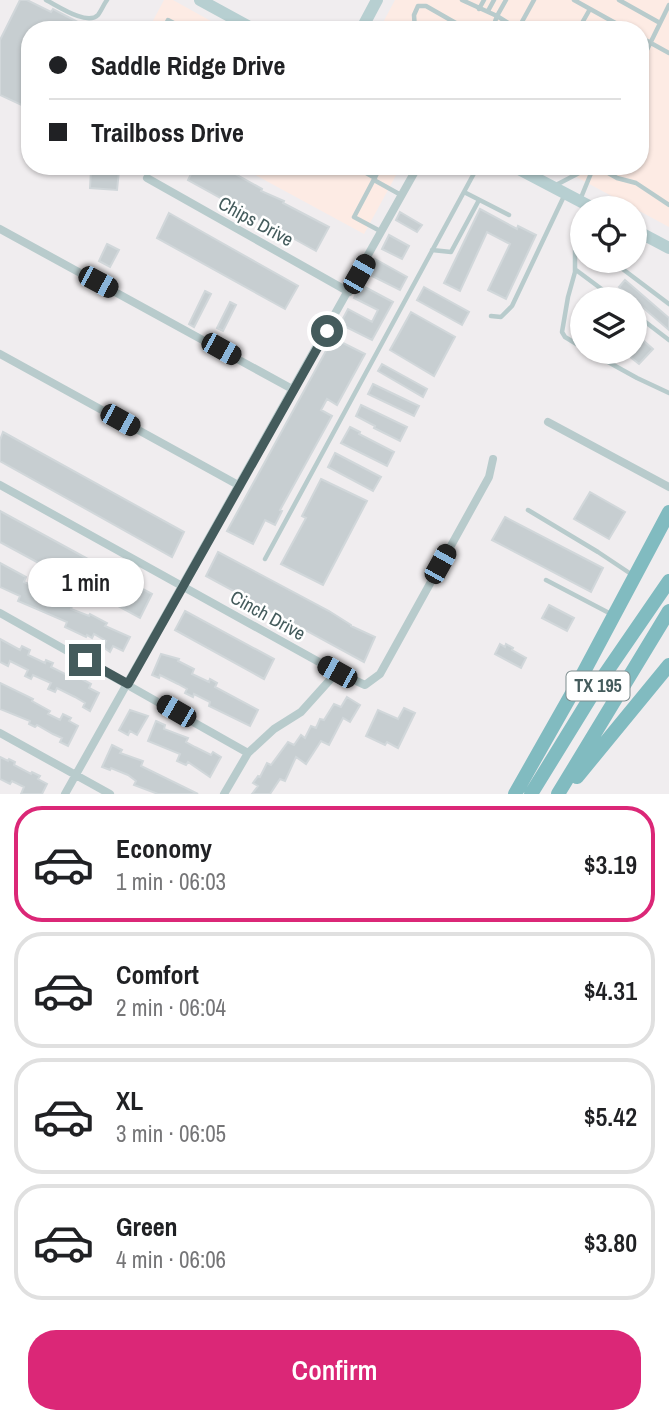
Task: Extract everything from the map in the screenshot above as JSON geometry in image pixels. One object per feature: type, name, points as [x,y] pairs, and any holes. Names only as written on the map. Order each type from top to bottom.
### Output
[{"type":"highway","points":[[515,794],[615,616],[669,512]]},
{"type":"highway","name":"TX 195","points":[[531,794],[603,677],[669,580]]},
{"type":"highway","name":"TX 195","points":[[561,794],[669,611]]},
{"type":"highway","points":[[561,794],[669,665]]},
{"type":"main road","points":[[200,0],[238,21]]},
{"type":"main road","points":[[366,21],[377,0]]},
{"type":"main road","points":[[530,175],[570,196]]},
{"type":"main road","points":[[647,236],[669,248]]},
{"type":"street","points":[[65,794],[414,175]]},
{"type":"street","name":"Chips Drive","points":[[147,178],[349,292]]},
{"type":"street","points":[[0,229],[294,390]]},
{"type":"street","points":[[0,354],[240,486]]},
{"type":"street","points":[[548,422],[669,487]]},
{"type":"street","name":"Cinch Drive","points":[[0,485],[365,685],[380,674],[489,477],[493,459]]},
{"type":"street","points":[[0,613],[248,752]]},
{"type":"street","points":[[224,794],[248,752],[274,729],[301,712],[337,672]]},
{"type":"street","points":[[0,733],[110,794]]},
{"type":"lane","points":[[46,0],[82,18],[92,19],[107,0]]},
{"type":"lane","points":[[462,0],[505,21]]},
{"type":"lane","points":[[479,9],[484,0]]},
{"type":"lane","points":[[488,11],[494,0]]},
{"type":"lane","points":[[495,21],[506,0]]},
{"type":"lane","points":[[522,21],[534,0]]},
{"type":"lane","points":[[574,0],[612,21]]},
{"type":"lane","points":[[619,0],[660,23]]},
{"type":"lane","points":[[669,5],[650,42],[669,52]]},
{"type":"lane","points":[[414,21],[418,6],[426,6],[452,21]]},
{"type":"lane","points":[[583,21],[590,9]]},
{"type":"lane","points":[[369,175],[403,197]]},
{"type":"lane","points":[[377,175],[354,217],[383,232]]},
{"type":"lane","points":[[265,559],[473,175]]},
{"type":"lane","points":[[552,187],[575,175]]},
{"type":"lane","points":[[590,196],[593,175]]},
{"type":"lane","points":[[613,175],[636,183],[669,205]]},
{"type":"lane","points":[[464,192],[509,215]]},
{"type":"lane","points":[[491,316],[501,317],[512,306],[565,193]]},
{"type":"lane","points":[[432,250],[451,252],[479,200]]},
{"type":"lane","points":[[579,273],[598,287]]},
{"type":"lane","points":[[628,273],[669,304]]},
{"type":"lane","points":[[570,294],[562,332],[570,340]]},
{"type":"lane","points":[[647,323],[669,340]]},
{"type":"lane","points":[[611,364],[669,393]]},
{"type":"lane","points":[[528,510],[634,577]]},
{"type":"lane","points":[[546,580],[615,616]]},
{"type":"shaded area","points":[[164,0],[173,0],[211,21],[153,21]]},
{"type":"shaded area","points":[[395,0],[669,0],[669,227],[647,215],[647,196],[612,196],[573,175],[649,175],[649,21],[384,21]]},
{"type":"shaded area","points":[[256,175],[396,175],[364,234]]},
{"type":"building","points":[[20,0],[27,0],[51,12],[53,9],[76,21],[21,21],[21,105],[0,95],[0,40]]},
{"type":"building","points":[[91,175],[119,175],[117,190],[90,188]]},
{"type":"building","points":[[190,175],[237,175],[262,189],[261,191],[329,227],[316,251],[188,180]]},
{"type":"building","points":[[480,209],[517,229],[518,226],[536,235],[506,299],[488,290],[510,244],[487,232],[460,291],[444,283]]},
{"type":"building","points":[[400,212],[422,225],[417,232],[396,220]]},
{"type":"building","points":[[169,213],[298,286],[285,309],[157,238]]},
{"type":"building","points":[[389,235],[409,246],[402,259],[382,249]]},
{"type":"building","points":[[107,244],[119,250],[110,267],[99,261]]},
{"type":"building","points":[[375,259],[407,277],[400,290],[368,274]]},
{"type":"building","points":[[625,280],[633,287],[619,287]]},
{"type":"building","points":[[361,285],[393,302],[372,340],[340,324],[348,309],[372,322],[378,310],[354,298]]},
{"type":"building","points":[[424,287],[469,312],[462,325],[417,300]]},
{"type":"building","points":[[205,291],[211,294],[194,327],[189,324]]},
{"type":"building","points":[[647,299],[669,318],[669,330],[647,311]]},
{"type":"building","points":[[230,302],[236,305],[223,331],[217,328]]},
{"type":"building","points":[[411,312],[455,337],[434,376],[390,350]]},
{"type":"building","points":[[333,338],[365,354],[337,405],[327,399],[321,410],[332,416],[280,510],[282,511],[275,525],[265,520],[253,544],[227,531]]},
{"type":"building","points":[[647,344],[653,349],[647,355]]},
{"type":"building","points":[[382,364],[427,389],[423,397],[378,371]]},
{"type":"building","points":[[373,384],[419,406],[414,416],[368,394]]},
{"type":"building","points":[[361,405],[407,427],[400,441],[356,416]]},
{"type":"building","points":[[350,427],[394,452],[387,466],[341,443]]},
{"type":"building","points":[[3,432],[184,532],[172,557],[0,461],[0,440]]},
{"type":"building","points":[[335,453],[381,477],[373,491],[328,467]]},
{"type":"building","points":[[321,479],[367,501],[323,585],[281,564],[306,518],[302,516]]},
{"type":"building","points":[[590,492],[625,512],[609,539],[574,519]]},
{"type":"building","points":[[0,511],[152,594],[140,618],[0,542]]},
{"type":"building","points":[[505,517],[603,568],[591,592],[492,540]]},
{"type":"building","points":[[218,552],[375,637],[364,662],[206,576]]},
{"type":"building","points":[[0,563],[26,577],[24,582],[73,603],[71,609],[89,616],[90,614],[107,623],[105,626],[130,637],[123,651],[113,646],[110,652],[103,647],[106,641],[94,634],[92,638],[87,635],[86,637],[65,627],[67,622],[18,601],[20,596],[0,587]]},
{"type":"building","points":[[549,605],[574,618],[567,631],[542,618]]},
{"type":"building","points":[[185,611],[274,659],[264,679],[175,630]]},
{"type":"building","points":[[0,639],[20,650],[22,646],[30,650],[28,655],[45,663],[46,660],[53,663],[51,667],[67,675],[69,672],[91,684],[89,688],[99,693],[90,711],[83,707],[85,703],[75,697],[57,688],[55,692],[48,689],[51,683],[33,675],[31,679],[25,676],[28,670],[10,661],[8,666],[0,662]]},
{"type":"building","points":[[500,644],[505,647],[506,644],[526,658],[521,668],[495,654]]},
{"type":"building","points":[[161,654],[179,659],[178,661],[194,669],[192,674],[209,682],[210,679],[217,683],[215,687],[258,710],[250,726],[209,706],[210,702],[194,694],[193,697],[185,693],[187,689],[178,684],[160,675],[159,678],[152,675]]},
{"type":"building","points":[[0,683],[33,699],[32,701],[50,711],[48,714],[60,720],[63,714],[71,718],[69,721],[78,726],[68,746],[60,742],[62,738],[0,709]]},
{"type":"building","points":[[347,697],[360,705],[350,722],[343,718],[329,745],[321,741],[306,764],[296,757],[285,781],[280,779],[270,794],[252,794],[258,786],[253,783],[260,777],[267,763],[271,765],[288,742],[294,745],[301,735],[305,738],[311,726],[316,728],[320,719],[324,720],[334,704],[341,707]]},
{"type":"building","points":[[404,708],[415,713],[398,748],[366,736],[378,710],[398,719]]},
{"type":"building","points":[[130,710],[148,716],[137,735],[130,731],[128,735],[119,730]]},
{"type":"building","points":[[156,721],[165,725],[164,729],[188,738],[186,742],[195,747],[221,757],[210,777],[188,762],[186,765],[177,761],[180,754],[148,741]]},
{"type":"building","points":[[112,745],[122,750],[120,753],[143,761],[141,766],[198,794],[158,794],[134,785],[136,781],[128,775],[102,767]]},
{"type":"building","points":[[0,757],[40,776],[38,779],[47,784],[42,794],[21,794],[24,787],[0,779]]},
{"type":"route","points":[[85,660],[128,684],[327,331]]}]
